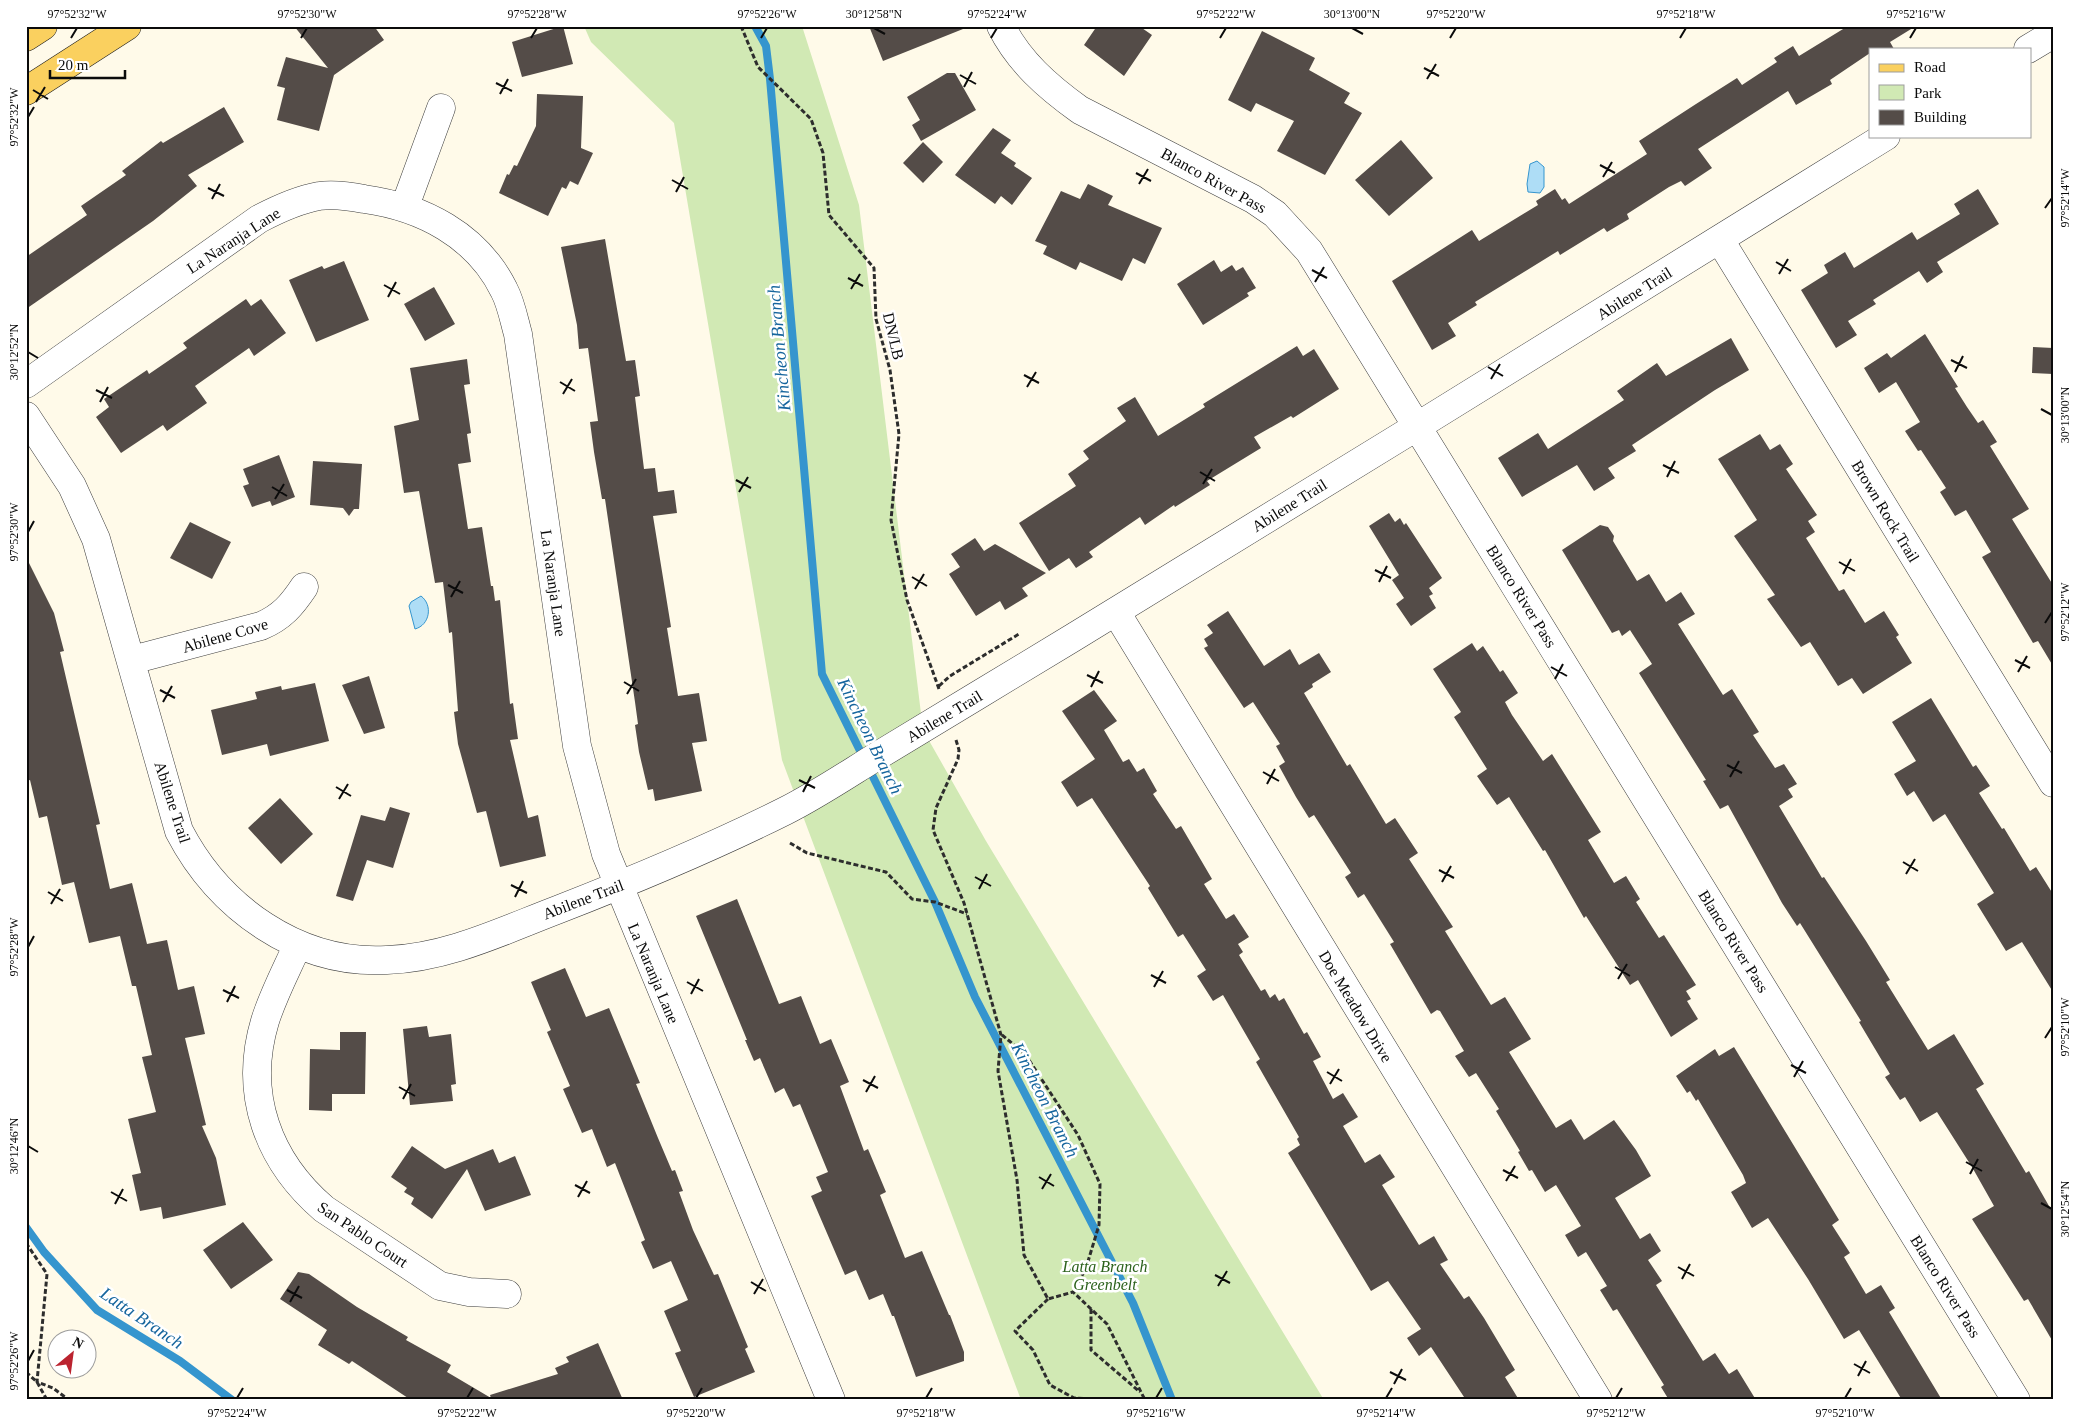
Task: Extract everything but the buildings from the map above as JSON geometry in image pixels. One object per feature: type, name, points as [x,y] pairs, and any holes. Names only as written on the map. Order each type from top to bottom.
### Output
[{"type":"main road","points":[[26,37],[42,26]]},
{"type":"main road","points":[[26,91],[128,26]]},
{"type":"street","name":"Blanco River Pass","points":[[1001,26],[1022,60],[1057,94],[1080,110],[1222,181],[1268,209],[1293,232],[1309,251],[2016,1400]]},
{"type":"street","points":[[2030,48],[2053,34]]},
{"type":"street","points":[[405,206],[441,108]]},
{"type":"street","name":"Abilene Trail","points":[[26,416],[72,486],[87,515],[104,560],[179,831],[189,850],[226,897],[272,931],[298,944],[335,956],[364,960],[422,957],[465,945],[618,886],[789,809],[946,727],[1116,612],[1883,138]]},
{"type":"street","name":"La Naranja Lane","points":[[26,384],[194,263],[259,219],[298,201],[329,196],[359,198],[405,206],[428,216],[461,236],[492,271],[505,291],[518,334],[577,746],[605,850],[618,886],[831,1400]]},
{"type":"street","name":"Brown Rock Trail","points":[[1720,240],[2053,783]]},
{"type":"street","name":"Abilene Cove","points":[[132,660],[269,623],[287,610],[304,587]]},
{"type":"street","name":"Doe Meadow Drive","points":[[1116,612],[1598,1400]]},
{"type":"street","name":"San Pablo Court","points":[[298,944],[265,1019],[256,1065],[258,1095],[264,1122],[288,1171],[309,1196],[324,1209],[440,1286],[468,1292],[507,1294]]},
{"type":"path","name":"DN/LB","points":[[741,26],[758,67],[811,119],[823,152],[829,214],[874,268],[876,319],[890,370],[898,434],[891,520],[908,600],[938,687],[950,676],[1019,634]]},
{"type":"path","points":[[946,727],[959,750],[958,759],[936,808],[933,830],[968,915],[1001,1035],[998,1071],[1017,1180],[1024,1255],[1048,1299]]},
{"type":"path","points":[[790,843],[807,853],[886,872],[912,899],[935,902],[968,915]]},
{"type":"path","points":[[1001,1035],[1025,1054],[1041,1078],[1078,1135],[1100,1184],[1099,1225],[1086,1268],[1073,1292],[1048,1299],[1015,1331],[1033,1350],[1050,1385],[1074,1398],[1105,1400]]},
{"type":"path","points":[[26,1243],[47,1274],[37,1382]]},
{"type":"path","points":[[1073,1292],[1107,1324],[1145,1400]]},
{"type":"path","points":[[1091,1309],[1091,1350],[1142,1394]]},
{"type":"path","points":[[26,1372],[37,1382],[47,1400]]},
{"type":"path","points":[[37,1382],[53,1388],[69,1400]]},
{"type":"green space","name":"Latta Branch Greenbelt","points":[[584,26],[802,26],[859,205],[923,730],[986,841],[1324,1400],[1021,1400],[782,760],[674,123],[591,42]]},
{"type":"water","points":[[1537,161],[1544,167],[1544,187],[1540,193],[1528,192],[1527,184],[1530,164]]},
{"type":"water","points":[[421,596],[427,604],[428,614],[424,623],[415,629],[409,606],[411,602]]},
{"type":"waterway","name":"Kincheon Branch","points":[[755,26],[766,46],[770,79],[822,674],[935,902],[975,997],[1133,1303],[1172,1400]]},
{"type":"waterway","name":"Latta Branch","points":[[26,1227],[44,1252],[97,1310],[180,1361],[232,1400]]}]
